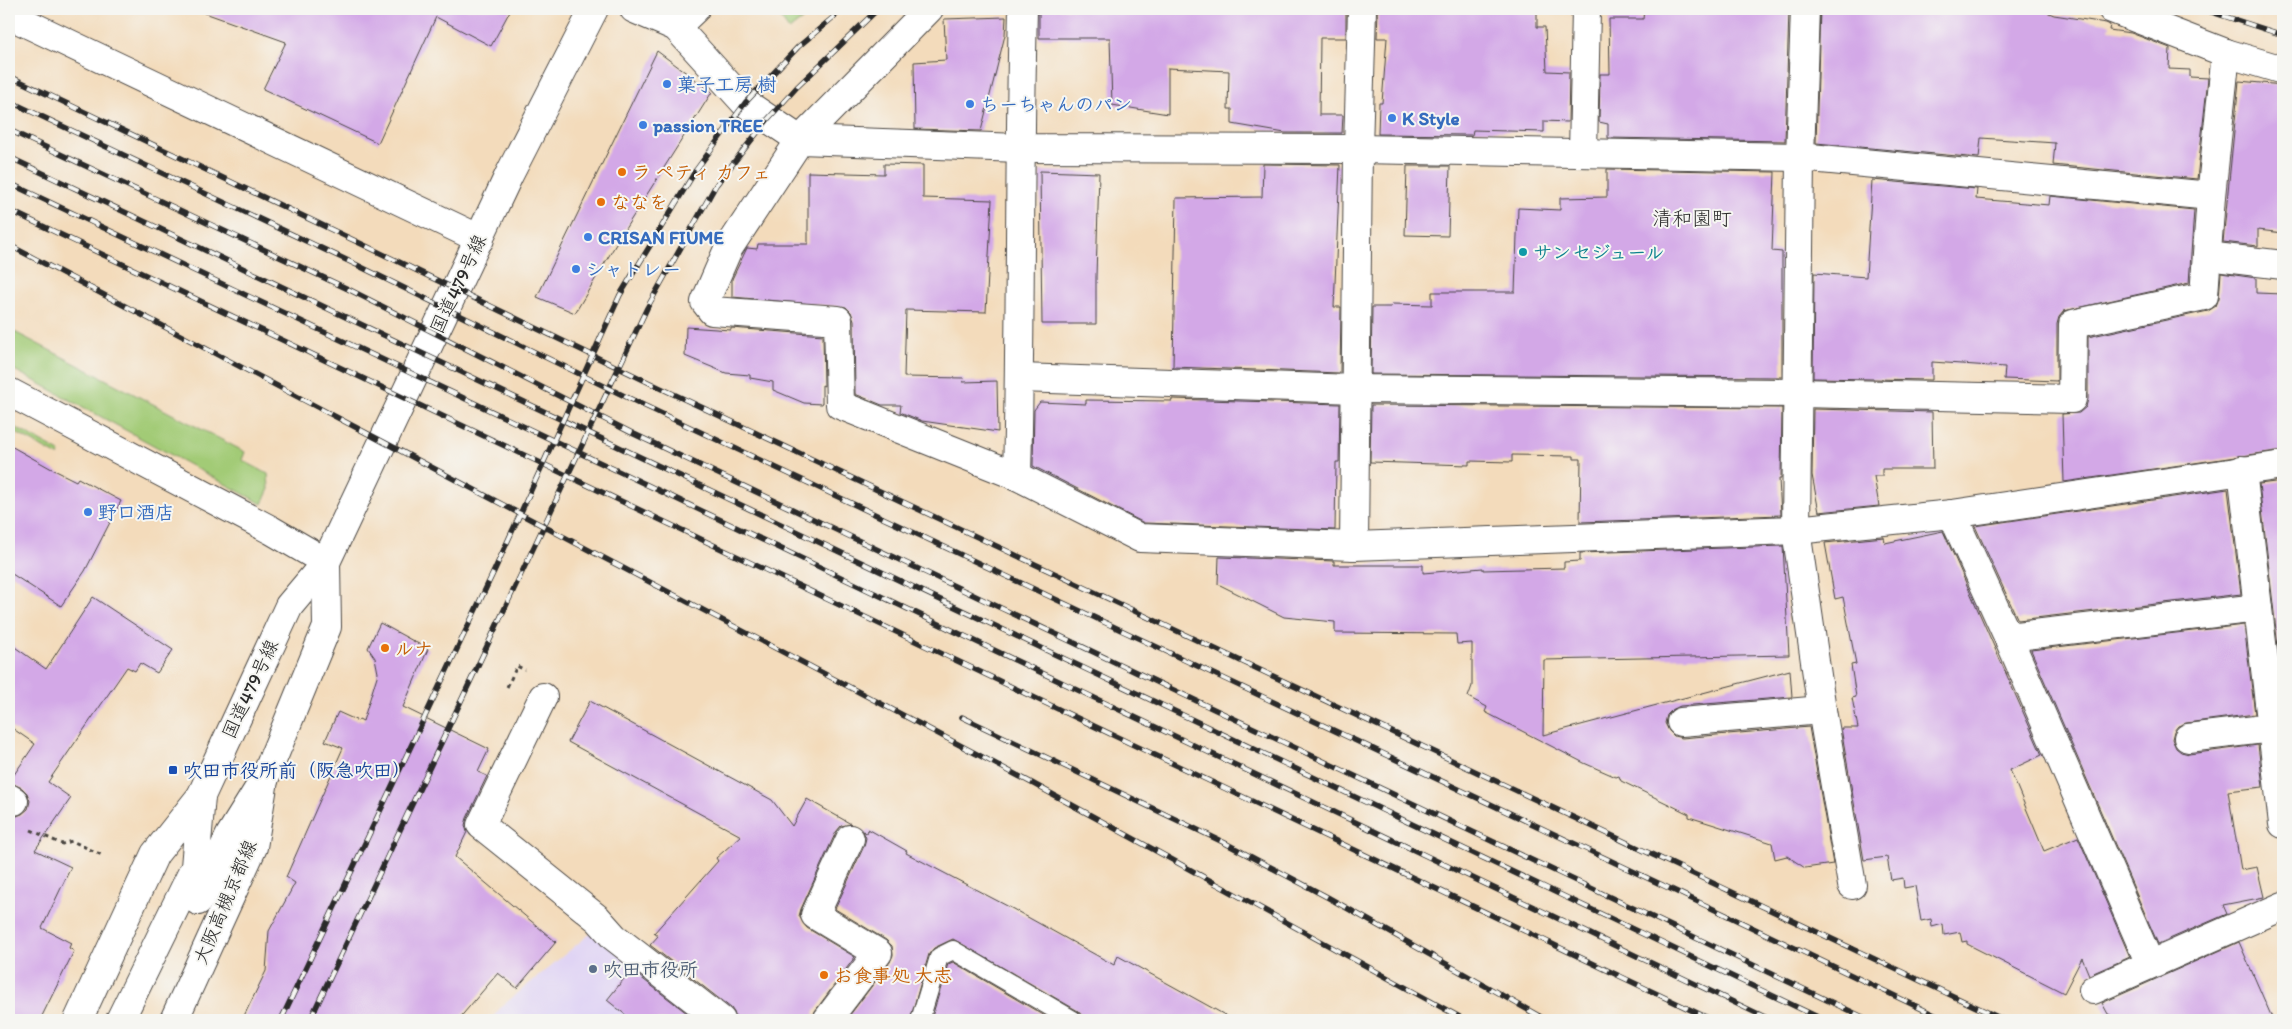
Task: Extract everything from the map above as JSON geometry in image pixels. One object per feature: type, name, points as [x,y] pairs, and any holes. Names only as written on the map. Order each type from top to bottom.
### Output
[{"type":"main road","name":"国道479号線","points":[[120,1020],[195,867],[201,796],[289,606],[326,562],[509,175],[594,9]]},
{"type":"main road","points":[[634,9],[686,18],[744,103],[800,140],[1020,148],[1358,149],[1800,157],[2211,196]]},
{"type":"main road","points":[[929,9],[800,140],[728,249],[706,302],[712,311],[838,320],[840,406],[1017,476],[1140,538],[1354,546],[1796,530],[1952,514],[2283,465]]},
{"type":"main road","points":[[1017,476],[1023,9]]},
{"type":"main road","points":[[1354,546],[1358,149],[1362,9]]},
{"type":"main road","points":[[1583,153],[1586,9]]},
{"type":"main road","points":[[1806,9],[1800,157],[1799,393],[1796,530],[1822,710],[1852,884]]},
{"type":"main road","points":[[2112,9],[2226,53],[2283,70]]},
{"type":"main road","points":[[9,15],[480,239]]},
{"type":"main road","points":[[1019,378],[1356,389],[1799,393],[2072,398],[2073,324],[2204,296],[2211,196],[2226,53]]},
{"type":"main road","points":[[2207,256],[2283,265]]},
{"type":"main road","points":[[9,392],[271,530],[326,562]]},
{"type":"main road","points":[[2242,470],[2258,608],[2274,664],[2272,728],[2283,824]]},
{"type":"main road","points":[[1952,514],[2008,637],[2150,964]]},
{"type":"main road","name":"国道479号線","points":[[141,1020],[230,835],[264,780],[327,627],[326,562]]},
{"type":"main road","points":[[2008,637],[2258,608]]},
{"type":"main road","points":[[543,697],[481,825],[598,919],[614,937],[721,1020]]},
{"type":"main road","points":[[1681,722],[1822,710]]},
{"type":"main road","points":[[2188,738],[2272,728]]},
{"type":"main road","name":"大阪高槻京都線","points":[[174,1020],[253,847],[264,780]]},
{"type":"main road","points":[[78,1020],[155,854],[201,796]]},
{"type":"main road","points":[[827,1020],[878,953],[815,915],[850,839]]},
{"type":"main road","points":[[2093,990],[2283,906]]},
{"type":"lane","points":[[920,1020],[939,957],[953,950],[1073,1020]]},
{"type":"path","points":[[28,829],[62,844],[72,841],[104,856]]},
{"type":"shaded area","name":"吹田市役所","points":[[592,932],[702,1020],[491,1020],[502,1006]]},
{"type":"green space","points":[[774,9],[816,9],[789,30]]},
{"type":"green space","points":[[9,329],[245,452],[242,460],[268,474],[269,489],[262,504],[9,367]]},
{"type":"green space","points":[[9,424],[60,452],[58,456],[9,429]]},
{"type":"building","points":[[205,9],[511,9],[491,46],[436,17],[378,143],[263,89],[286,42],[205,13]]},
{"type":"building","points":[[1039,9],[1346,9],[1346,38],[1320,38],[1319,115],[1343,115],[1342,133],[1285,133],[1232,124],[1232,109],[1228,109],[1229,71],[1168,68],[1168,114],[1112,105],[1110,38],[1039,38]]},
{"type":"building","points":[[1378,9],[1537,9],[1537,27],[1545,27],[1547,71],[1569,72],[1568,122],[1544,121],[1544,132],[1473,130],[1472,135],[1378,134],[1379,103],[1382,103],[1387,38],[1377,38]]},
{"type":"building","points":[[1644,9],[1789,9],[1785,141],[1608,138],[1608,124],[1599,122],[1600,74],[1610,74],[1609,19],[1643,19]]},
{"type":"building","points":[[1820,9],[2039,9],[2054,15],[2106,23],[2110,25],[2109,30],[2131,33],[2170,48],[2169,69],[2190,70],[2190,77],[2208,78],[2197,179],[2053,165],[2055,143],[1981,138],[1979,158],[1816,143]]},
{"type":"building","points":[[1006,17],[1005,35],[981,131],[915,129],[914,62],[946,60],[944,19]]},
{"type":"building","points":[[657,51],[712,92],[625,229],[575,313],[537,297]]},
{"type":"building","points":[[2239,81],[2283,85],[2283,233],[2258,230],[2258,246],[2223,242]]},
{"type":"building","points":[[884,164],[923,165],[923,198],[992,200],[986,312],[906,310],[904,377],[964,378],[963,382],[997,381],[998,432],[922,421],[900,412],[901,405],[882,405],[855,394],[854,320],[851,312],[846,307],[732,297],[732,279],[747,248],[757,249],[758,244],[808,244],[808,172],[884,174]]},
{"type":"building","points":[[1263,164],[1340,165],[1334,307],[1341,307],[1340,373],[1173,367],[1176,198],[1262,197]]},
{"type":"building","points":[[1407,166],[1450,166],[1448,236],[1405,235]]},
{"type":"building","points":[[1607,169],[1775,172],[1772,251],[1782,252],[1782,377],[1371,374],[1372,307],[1391,307],[1392,304],[1432,305],[1432,292],[1515,292],[1518,208],[1560,210],[1560,198],[1607,197]]},
{"type":"building","points":[[1040,171],[1099,173],[1096,324],[1042,324]]},
{"type":"building","points":[[1872,180],[1977,189],[1976,199],[2049,205],[2050,196],[2194,210],[2189,283],[2064,311],[2059,317],[2057,324],[2057,381],[2004,379],[2005,367],[1932,362],[1932,380],[1813,378],[1814,273],[1866,277]]},
{"type":"building","points":[[2221,273],[2256,278],[2256,293],[2283,294],[2283,450],[2064,482],[2062,414],[2079,413],[2086,407],[2088,399],[2088,337],[2208,311],[2216,306],[2219,298]]},
{"type":"building","points":[[686,327],[731,330],[731,328],[823,335],[824,386],[822,385],[822,404],[804,403],[773,390],[773,382],[750,378],[750,375],[726,373],[685,356]]},
{"type":"building","points":[[1172,399],[1340,404],[1339,462],[1336,462],[1335,530],[1144,523],[1033,466],[1034,410],[1040,402],[1086,404],[1086,400],[1172,401]]},
{"type":"building","points":[[1371,405],[1782,408],[1781,479],[1779,479],[1781,515],[1580,522],[1581,459],[1574,459],[1574,456],[1512,455],[1512,462],[1469,461],[1469,465],[1370,462]]},
{"type":"building","points":[[1813,409],[1932,412],[1933,469],[1882,469],[1882,476],[1874,476],[1879,506],[1819,512],[1812,475]]},
{"type":"building","points":[[9,445],[76,481],[78,478],[121,501],[85,571],[61,606],[9,572]]},
{"type":"building","points":[[2283,481],[2283,690],[2259,484]]},
{"type":"building","points":[[2228,489],[2241,594],[2018,620],[1975,526]]},
{"type":"building","points":[[1943,531],[2042,755],[2010,770],[2044,851],[2078,837],[2130,957],[2089,975],[2082,958],[2064,993],[1967,944],[1967,941],[1962,942],[1960,932],[1944,935],[1943,924],[1932,927],[1931,919],[1921,921],[1915,886],[1904,888],[1903,878],[1891,880],[1887,857],[1864,860],[1841,728],[1858,728],[1852,698],[1856,697],[1851,665],[1856,664],[1843,597],[1835,599],[1825,543],[1884,537],[1885,543]]},
{"type":"building","points":[[1783,546],[1789,655],[1544,660],[1543,735],[1790,670],[1792,697],[1680,706],[1667,715],[1665,723],[1674,736],[1682,738],[1809,727],[1833,864],[1805,868],[1787,856],[1775,859],[1772,843],[1689,817],[1689,814],[1621,781],[1619,776],[1616,777],[1584,763],[1485,712],[1487,707],[1468,697],[1472,686],[1472,643],[1457,644],[1456,634],[1335,633],[1335,622],[1284,617],[1218,584],[1219,557],[1334,561],[1334,565],[1423,565],[1423,573],[1483,568],[1483,570],[1564,568],[1564,562],[1580,561],[1580,553]]},
{"type":"building","points":[[93,597],[173,650],[157,673],[140,663],[135,671],[127,667],[48,782],[71,798],[35,850],[71,867],[42,928],[71,943],[69,948],[74,951],[40,1020],[9,1020],[9,815],[14,817],[22,814],[28,809],[30,801],[27,793],[22,788],[9,782],[35,744],[9,726],[9,643],[46,669]]},
{"type":"building","points":[[380,623],[428,649],[403,707],[489,749],[478,772],[487,776],[467,818],[465,825],[467,832],[455,857],[556,942],[517,988],[498,973],[458,1020],[242,1020],[266,971],[269,931],[295,883],[286,877],[343,748],[325,741],[338,712],[358,721],[359,719],[363,721],[378,673],[375,658],[368,648]]},
{"type":"building","points":[[2244,625],[2255,714],[2186,723],[2178,726],[2174,731],[2172,739],[2176,748],[2181,752],[2189,754],[2258,745],[2263,787],[2228,791],[2241,870],[2257,867],[2264,897],[2223,905],[2227,914],[2158,944],[2031,650]]},
{"type":"building","points":[[590,701],[772,800],[792,826],[807,799],[851,824],[841,826],[836,832],[799,916],[807,928],[855,957],[815,1011],[812,1020],[736,1020],[731,1008],[650,945],[658,936],[654,933],[718,861],[716,858],[741,836],[568,742]]},
{"type":"building","points":[[868,829],[907,851],[906,853],[1114,965],[1118,956],[1234,1020],[1084,1020],[1078,1011],[953,939],[934,948],[929,954],[910,1020],[846,1020],[890,962],[893,955],[892,946],[886,940],[835,909],[864,846],[866,838],[863,831],[866,833]]},
{"type":"building","points":[[2239,942],[2273,1020],[2121,1020],[2108,1014],[2102,1003]]},
{"type":"building","points":[[953,962],[1052,1020],[931,1020],[948,964]]},
{"type":"building","points":[[631,970],[696,1020],[632,1020],[607,1000]]},
{"type":"railway","points":[[281,1020],[495,569],[620,295],[696,170],[745,103],[798,47],[843,9]]},
{"type":"railway","points":[[310,1020],[647,308],[716,185],[768,119],[797,87],[878,9]]},
{"type":"railway","points":[[2202,9],[2283,35]]},
{"type":"railway","points":[[2277,9],[2283,11]]},
{"type":"railway","points":[[9,76],[650,383],[2004,1020]]},
{"type":"railway","points":[[9,101],[357,265],[643,405],[1945,1020]]},
{"type":"railway","points":[[9,130],[348,289],[634,434],[1869,1020]]},
{"type":"railway","points":[[9,157],[1824,1020]]},
{"type":"railway","points":[[9,183],[1771,1020]]},
{"type":"railway","points":[[9,210],[1712,1020]]},
{"type":"railway","points":[[9,245],[1030,782],[1465,1020]]},
{"type":"railway","points":[[962,717],[1225,843],[1329,898],[1546,1020]]},
{"type":"place","name":"菓子工房 樹","points":[[667,84]]},
{"type":"place","name":"ちーちゃんのパン","points":[[970,104]]},
{"type":"place","name":"K Style","points":[[1392,118]]},
{"type":"place","name":"passion TREE","points":[[643,125]]},
{"type":"place","name":"ラ ペティ カフェ","points":[[622,172]]},
{"type":"place","name":"ななを","points":[[601,202]]},
{"type":"place","name":"CRISAN FIUME","points":[[588,237]]},
{"type":"place","name":"サンセジュール","points":[[1523,252]]},
{"type":"place","name":"シャトレー","points":[[576,269]]},
{"type":"place","name":"野口酒店","points":[[88,512]]},
{"type":"place","name":"ルナ","points":[[385,648]]},
{"type":"place","name":"吹田市役所前（阪急吹田）","points":[[173,770]]},
{"type":"place","name":"吹田市役所","points":[[593,969]]},
{"type":"place","name":"お食事処 大志","points":[[824,975]]},
{"type":"district","name":"清和園町","points":[[1692,218]]}]
